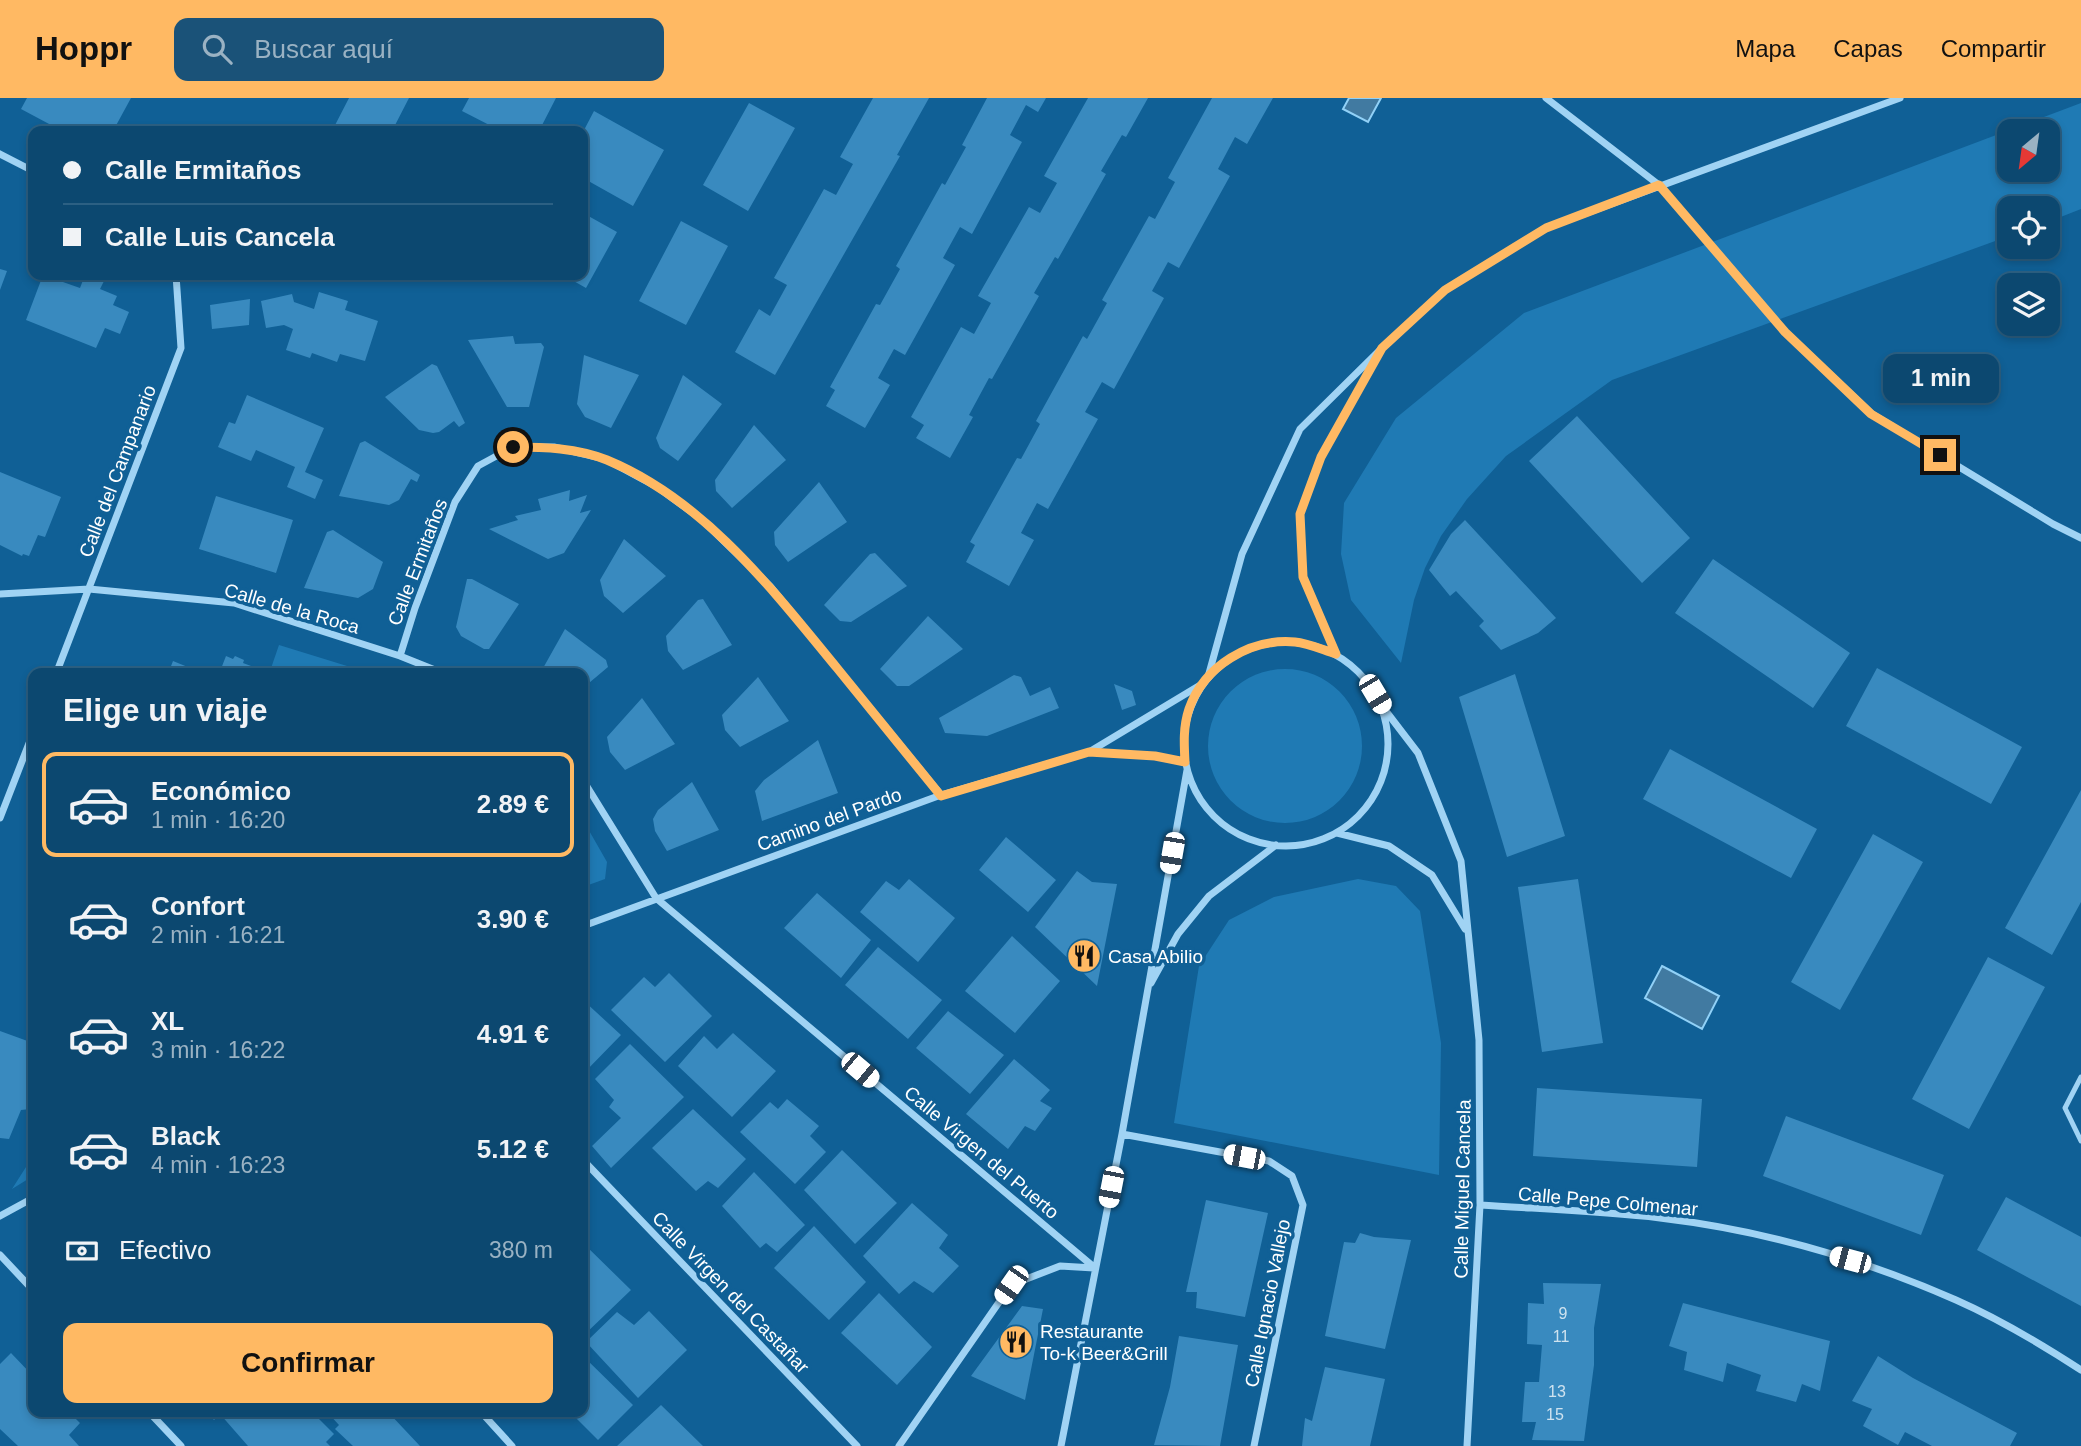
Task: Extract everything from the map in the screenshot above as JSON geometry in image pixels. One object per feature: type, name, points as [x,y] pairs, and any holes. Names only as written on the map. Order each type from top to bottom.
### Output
[{"type":"street","points":[[1546,98],[1659,185],[1785,332],[1871,414],[2053,524],[2081,538]]},
{"type":"street","points":[[1208,677],[1242,554],[1300,429],[1445,290],[1546,228],[1900,98]]},
{"type":"street","points":[[0,154],[28,168]]},
{"type":"street","name":"Calle del Campanario","points":[[58,668],[181,348],[176,280]]},
{"type":"street","points":[[1336,654],[1303,577],[1300,514],[1321,457],[1382,348]]},
{"type":"street","name":"Calle Ermitaños","points":[[400,656],[455,502],[478,466],[513,447],[554,447],[605,459],[657,487],[701,519],[770,586],[941,796]]},
{"type":"street","name":"Calle de la Roca","points":[[0,594],[89,589],[234,603],[431,668]]},
{"type":"street","points":[[1061,1446],[1122,1134],[1186,766],[1184,735],[1189,708],[1208,677],[1245,649],[1270,642],[1297,642],[1336,654],[1368,682],[1382,706],[1388,735],[1387,764],[1378,791],[1360,815],[1338,833],[1318,841],[1276,845],[1252,840],[1230,830],[1211,814],[1196,793],[1186,766]]},
{"type":"street","name":"Camino del Pardo","points":[[588,924],[941,796],[1089,752],[1202,684]]},
{"type":"street","name":"Calle Miguel Cancela","points":[[1382,706],[1418,753],[1461,861],[1479,1040],[1480,1205],[1467,1446]]},
{"type":"street","points":[[0,818],[28,746]]},
{"type":"street","name":"Camino del Pardo","points":[[1089,752],[1155,756],[1186,766]]},
{"type":"street","points":[[588,788],[656,898]]},
{"type":"street","name":"Calle Miguel Cancela","points":[[1338,833],[1389,846],[1432,875],[1468,932]]},
{"type":"street","points":[[1147,990],[1178,934],[1209,896],[1276,845]]},
{"type":"street","name":"Calle Virgen del Puerto","points":[[656,898],[1095,1268]]},
{"type":"street","name":"Calle Ignacio Vallejo","points":[[1122,1134],[1269,1161],[1292,1176],[1303,1205],[1254,1446]]},
{"type":"street","name":"Calle Virgen del Castañar","points":[[588,1165],[857,1446]]},
{"type":"street","points":[[0,1216],[28,1201]]},
{"type":"street","name":"Calle Pepe Colmenar","points":[[1480,1205],[1660,1218],[1763,1236],[1871,1266],[1957,1300],[2039,1343],[2081,1370]]},
{"type":"street","points":[[0,1255],[28,1285]]},
{"type":"street","points":[[899,1446],[1011,1285],[1060,1266],[1095,1268]]},
{"type":"street","points":[[154,1417],[181,1446]]},
{"type":"street","points":[[486,1417],[512,1446]]},
{"type":"lane","points":[[2081,1077],[2064,1108],[2081,1141]]},
{"type":"shaded area","points":[[1349,98],[1381,98],[1368,122],[1343,109]]},
{"type":"shaded area","points":[[2081,103],[2081,209],[2060,217],[2060,196],[1997,196],[1997,240],[1612,380],[1506,456],[1467,499],[1441,536],[1425,568],[1414,600],[1401,663],[1351,600],[1341,554],[1344,503],[1396,418],[1524,313],[1997,135],[1997,182],[2060,182],[2060,119],[2039,119]]},
{"type":"shaded area","points":[[279,645],[354,668],[271,668]]},
{"type":"shaded area","points":[[1285,669],[1315,675],[1340,691],[1356,716],[1362,746],[1356,776],[1340,801],[1315,817],[1285,823],[1255,817],[1230,801],[1214,776],[1208,746],[1214,716],[1230,691],[1255,675]]},
{"type":"shaded area","points":[[588,829],[607,862],[605,879],[588,885]]},
{"type":"shaded area","points":[[1358,879],[1396,886],[1420,911],[1441,1043],[1439,1175],[1174,1123],[1199,966],[1229,920],[1274,897]]},
{"type":"shaded area","points":[[1662,966],[1719,996],[1702,1029],[1645,998]]},
{"type":"shaded area","points":[[28,1164],[28,1179],[12,1189]]},
{"type":"building","points":[[27,98],[131,98],[116,126],[50,126],[21,109]]},
{"type":"building","points":[[349,98],[409,98],[395,126],[335,126]]},
{"type":"building","points":[[469,98],[556,98],[542,126],[491,126],[462,111]]},
{"type":"building","points":[[873,98],[929,98],[897,155],[900,156],[775,375],[735,352],[759,309],[770,316],[787,285],[774,278],[824,189],[836,195],[853,164],[840,157]]},
{"type":"building","points":[[987,98],[1046,98],[1038,112],[1026,105],[1010,135],[1022,142],[972,234],[960,227],[943,258],[955,265],[905,355],[894,349],[878,378],[890,385],[865,428],[826,406],[835,390],[830,387],[876,304],[880,305],[900,269],[896,266],[942,183],[945,185],[966,147],[962,145]]},
{"type":"building","points":[[1088,98],[1148,98],[1126,137],[1122,135],[1101,171],[1106,174],[1058,259],[1055,257],[1034,293],[1039,296],[992,379],[989,378],[969,415],[973,417],[950,458],[916,438],[924,425],[911,417],[961,327],[974,334],[991,303],[978,296],[1029,207],[1040,213],[1057,183],[1044,176]]},
{"type":"building","points":[[1212,98],[1273,98],[1247,144],[1235,137],[1218,169],[1230,176],[1179,268],[1168,262],[1152,291],[1164,298],[1114,389],[1102,382],[1085,412],[1098,419],[1048,509],[1037,503],[1021,533],[1034,540],[1009,586],[966,562],[975,545],[970,542],[1017,458],[1021,459],[1040,424],[1036,421],[1083,336],[1087,339],[1107,303],[1102,300],[1149,216],[1155,219],[1175,182],[1168,178]]},
{"type":"building","points":[[749,103],[795,128],[748,211],[703,185]]},
{"type":"building","points":[[594,111],[664,150],[633,206],[588,181],[586,126]]},
{"type":"building","points":[[588,216],[617,232],[586,288],[572,280],[588,280]]},
{"type":"building","points":[[681,221],[728,246],[686,325],[639,301]]},
{"type":"building","points":[[0,269],[7,271],[0,290]]},
{"type":"building","points":[[41,280],[57,280],[80,288],[83,280],[104,281],[100,289],[117,296],[113,305],[129,312],[120,334],[105,328],[96,348],[26,320]]},
{"type":"building","points":[[319,292],[348,301],[345,310],[378,321],[365,361],[340,354],[337,362],[312,353],[310,358],[286,350],[293,329],[284,325],[266,328],[261,301],[292,294],[294,302],[314,309]]},
{"type":"building","points":[[250,299],[249,325],[212,329],[210,305]]},
{"type":"building","points":[[513,336],[515,344],[541,343],[544,347],[529,407],[507,407],[468,340]]},
{"type":"building","points":[[584,355],[639,375],[611,428],[585,417],[577,404]]},
{"type":"building","points":[[432,364],[437,366],[465,423],[459,427],[454,421],[439,432],[433,433],[419,430],[385,397]]},
{"type":"building","points":[[683,375],[722,404],[678,461],[660,448],[656,438]]},
{"type":"building","points":[[247,395],[324,428],[305,472],[323,480],[315,499],[287,487],[295,467],[256,450],[251,461],[218,447],[229,422],[235,424]]},
{"type":"building","points":[[1577,416],[1690,538],[1642,583],[1529,461]]},
{"type":"building","points":[[754,425],[786,460],[732,508],[716,491],[715,480]]},
{"type":"building","points":[[365,441],[420,475],[417,482],[411,479],[399,500],[389,505],[339,496],[360,443]]},
{"type":"building","points":[[0,472],[61,497],[45,537],[38,535],[29,556],[22,556],[0,545]]},
{"type":"building","points":[[819,482],[847,522],[788,562],[775,545],[774,532]]},
{"type":"building","points":[[570,490],[569,501],[587,495],[580,513],[591,510],[564,553],[548,559],[489,529],[518,520],[515,516],[541,510],[538,499]]},
{"type":"building","points":[[216,496],[293,520],[276,573],[199,549]]},
{"type":"building","points":[[1465,520],[1556,618],[1538,633],[1501,650],[1479,626],[1484,621],[1456,591],[1450,596],[1429,570],[1451,534]]},
{"type":"building","points":[[333,530],[383,562],[373,589],[358,598],[304,588],[327,532]]},
{"type":"building","points":[[624,539],[666,576],[623,613],[604,596],[600,580]]},
{"type":"building","points":[[875,553],[907,586],[851,622],[840,621],[824,605],[870,554]]},
{"type":"building","points":[[1713,559],[1850,653],[1813,708],[1675,613]]},
{"type":"building","points":[[467,579],[472,579],[519,604],[489,649],[484,649],[461,636],[456,627]]},
{"type":"building","points":[[703,599],[732,645],[683,670],[668,651],[666,636],[698,600]]},
{"type":"building","points":[[928,616],[963,649],[909,686],[897,686],[880,669]]},
{"type":"building","points":[[565,629],[606,660],[608,667],[588,684],[588,668],[543,668]]},
{"type":"building","points":[[226,656],[233,659],[235,656],[251,666],[250,668],[221,668]]},
{"type":"building","points":[[173,661],[190,668],[170,668]]},
{"type":"building","points":[[1877,668],[2022,747],[1991,804],[1846,726]]},
{"type":"building","points":[[1515,674],[1565,836],[1507,857],[1459,697]]},
{"type":"building","points":[[1014,675],[1021,677],[1030,696],[1050,687],[1059,708],[987,736],[945,733],[939,718]]},
{"type":"building","points":[[758,677],[789,721],[740,747],[725,730],[722,715]]},
{"type":"building","points":[[1114,684],[1132,691],[1136,705],[1122,710]]},
{"type":"building","points":[[642,698],[675,744],[625,770],[610,752],[607,737]]},
{"type":"building","points":[[818,740],[838,793],[762,821],[755,791],[764,780]]},
{"type":"building","points":[[1670,749],[1817,829],[1791,878],[1643,799]]},
{"type":"building","points":[[692,782],[719,830],[667,851],[655,831],[653,819],[658,810]]},
{"type":"building","points":[[2081,790],[2081,902],[2052,955],[2005,928]]},
{"type":"building","points":[[1873,834],[1923,862],[1840,1010],[1791,982]]},
{"type":"building","points":[[1006,837],[1056,880],[1028,912],[979,870]]},
{"type":"building","name":"Casa Abilio","points":[[1077,871],[1092,882],[1117,884],[1097,986],[1035,927]]},
{"type":"building","points":[[909,879],[955,918],[918,962],[860,912],[886,881],[899,890]]},
{"type":"building","points":[[1578,879],[1603,1043],[1542,1052],[1518,887]]},
{"type":"building","points":[[817,893],[871,940],[841,978],[784,928]]},
{"type":"building","points":[[1012,936],[1060,981],[1015,1033],[965,991]]},
{"type":"building","points":[[878,947],[942,1000],[908,1039],[845,985]]},
{"type":"building","points":[[1988,957],[2045,987],[1969,1129],[1912,1099]]},
{"type":"building","points":[[669,973],[712,1016],[665,1062],[611,1010],[644,977],[655,987]]},
{"type":"building","points":[[588,1005],[621,1035],[588,1069]]},
{"type":"building","points":[[948,1011],[1004,1055],[970,1094],[916,1048]]},
{"type":"building","points":[[0,1031],[28,1041],[28,1109],[21,1110],[9,1139],[0,1138]]},
{"type":"building","points":[[733,1033],[776,1071],[732,1117],[678,1066],[704,1036],[717,1049]]},
{"type":"building","points":[[630,1044],[684,1097],[611,1168],[592,1146],[621,1118],[609,1107],[614,1100],[595,1079]]},
{"type":"building","points":[[1014,1059],[1050,1090],[1040,1101],[1052,1108],[1035,1131],[1025,1126],[1008,1149],[966,1114]]},
{"type":"building","points":[[1537,1088],[1702,1099],[1697,1167],[1533,1156]]},
{"type":"building","points":[[787,1099],[819,1126],[810,1136],[826,1152],[795,1184],[740,1132],[770,1102],[778,1109]]},
{"type":"building","points":[[693,1109],[746,1159],[718,1188],[708,1181],[696,1191],[652,1148]]},
{"type":"building","points":[[1786,1116],[1944,1175],[1921,1235],[1763,1176]]},
{"type":"building","points":[[842,1150],[897,1203],[855,1244],[804,1190]]},
{"type":"building","points":[[754,1172],[805,1225],[777,1252],[766,1243],[760,1248],[722,1206]]},
{"type":"building","points":[[2006,1197],[2081,1237],[2081,1306],[1977,1250]]},
{"type":"building","points":[[1206,1200],[1268,1213],[1245,1317],[1196,1308],[1197,1292],[1186,1292]]},
{"type":"building","points":[[912,1203],[948,1235],[939,1248],[959,1266],[933,1293],[914,1281],[899,1294],[863,1256]]},
{"type":"building","points":[[814,1226],[866,1282],[829,1320],[774,1268]]},
{"type":"building","points":[[1360,1233],[1411,1240],[1385,1349],[1325,1336],[1344,1242],[1355,1243]]},
{"type":"building","points":[[588,1248],[631,1290],[588,1331]]},
{"type":"building","points":[[1543,1283],[1601,1284],[1594,1328],[1594,1365],[1584,1441],[1532,1440],[1536,1422],[1522,1422],[1525,1382],[1539,1382],[1542,1345],[1527,1344],[1528,1303],[1544,1304]]},
{"type":"building","points":[[879,1293],[932,1347],[897,1385],[841,1333]]},
{"type":"building","points":[[1683,1303],[1830,1341],[1820,1391],[1802,1384],[1796,1402],[1756,1391],[1761,1375],[1727,1363],[1723,1382],[1684,1370],[1687,1352],[1669,1346]]},
{"type":"building","name":"Restaurante To-k Beer&Grill","points":[[1022,1306],[1043,1309],[1025,1400],[971,1376]]},
{"type":"building","points":[[649,1311],[687,1350],[638,1398],[588,1344],[588,1340],[617,1312],[634,1325]]},
{"type":"building","points":[[1179,1336],[1238,1345],[1220,1446],[1154,1445],[1170,1387]]},
{"type":"building","points":[[11,1353],[28,1371],[28,1417],[74,1417],[80,1423],[69,1435],[79,1446],[18,1446],[0,1429],[0,1364]]},
{"type":"building","points":[[1878,1356],[1913,1378],[2017,1433],[2010,1446],[1932,1446],[1905,1432],[1898,1445],[1863,1426],[1872,1409],[1852,1401]]},
{"type":"building","points":[[588,1361],[633,1405],[598,1440],[575,1417],[588,1417]]},
{"type":"building","points":[[1325,1367],[1385,1379],[1370,1446],[1302,1446],[1305,1418],[1312,1421]]},
{"type":"building","points":[[661,1405],[703,1446],[617,1446]]},
{"type":"building","points":[[223,1417],[317,1417],[334,1434],[326,1442],[330,1446],[248,1446]]},
{"type":"building","points":[[332,1417],[393,1417],[420,1446],[353,1446],[335,1429],[339,1425]]},
{"type":"place","name":"Casa Abilio","points":[[1084,956]]},
{"type":"place","name":"Restaurante To-k Beer&Grill","points":[[1016,1342]]},
{"type":"route","points":[[513,447],[554,447],[605,459],[657,487],[701,519],[770,586],[941,796],[1089,752],[1155,756],[1185,762],[1184,735],[1189,708],[1202,684],[1226,661],[1245,649],[1270,642],[1297,642],[1336,654],[1303,577],[1300,514],[1321,457],[1382,348],[1445,290],[1546,228],[1659,185],[1785,332],[1871,414],[1940,455]]}]
